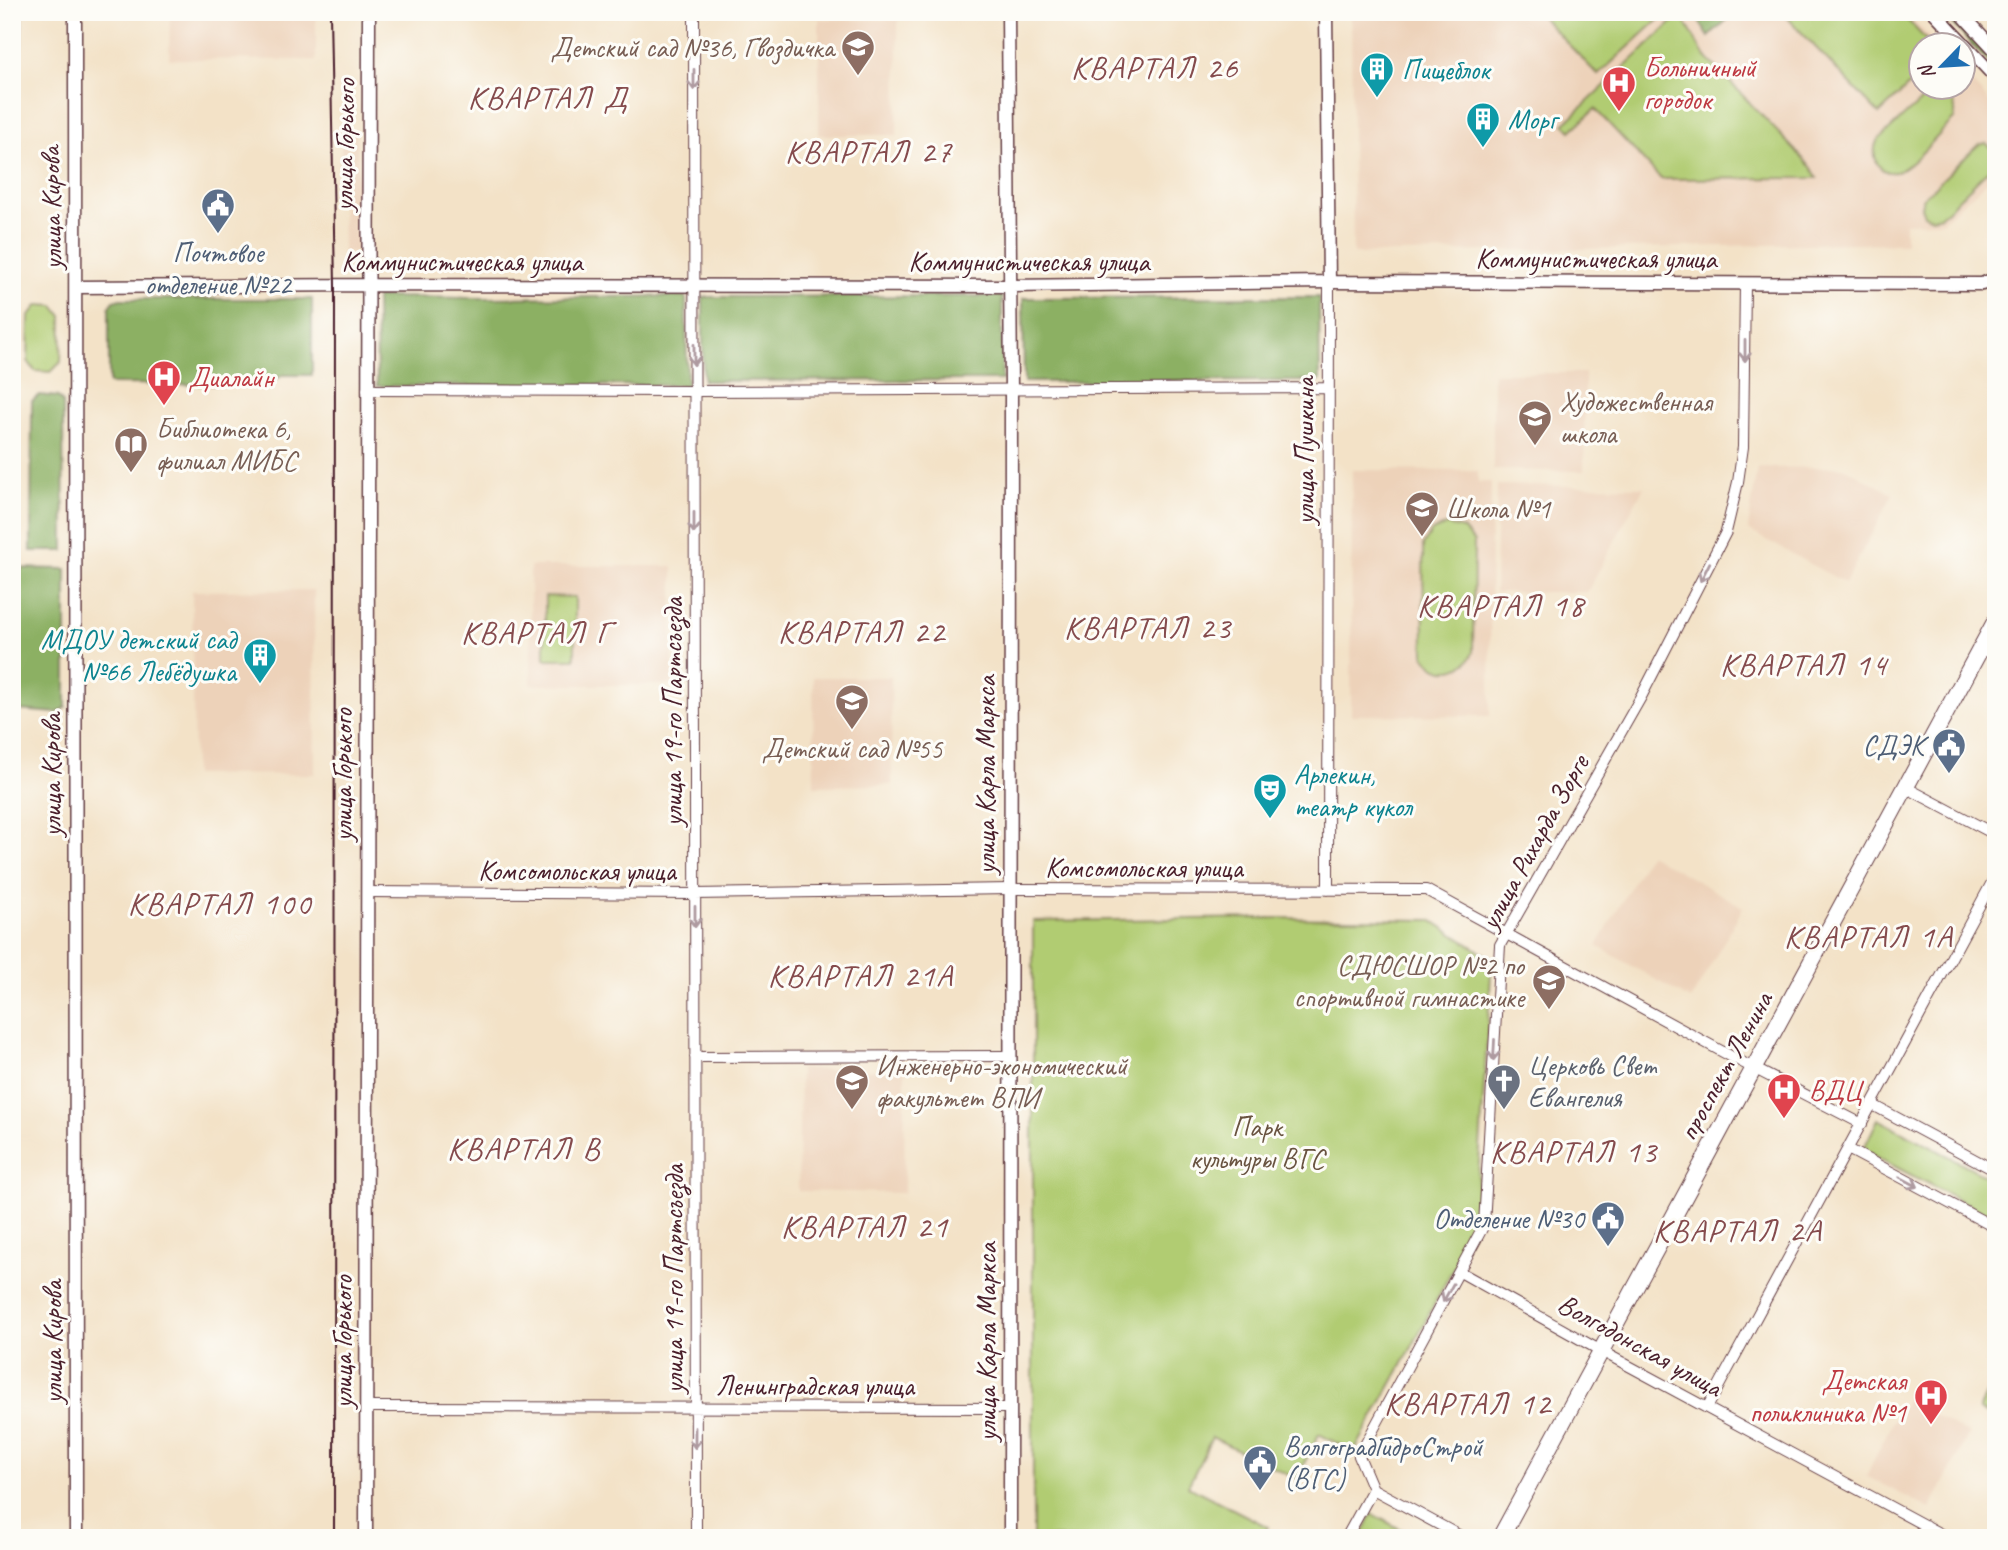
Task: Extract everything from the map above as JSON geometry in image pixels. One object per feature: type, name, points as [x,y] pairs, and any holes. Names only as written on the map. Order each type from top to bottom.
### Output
[{"type":"main road","name":"проспект Ленина","points":[[1500,1538],[1603,1352],[1996,620]]},
{"type":"street","name":"улица Кирова","points":[[75,12],[76,1538]]},
{"type":"street","name":"улица Горького","points":[[366,1538],[369,12]]},
{"type":"street","name":"улица 19-го Партсъезда","points":[[694,12],[696,1538]]},
{"type":"street","name":"улица Карла Маркса","points":[[1008,12],[1011,390],[1010,1538]]},
{"type":"street","name":"улица Пушкина","points":[[1325,12],[1329,282],[1328,890]]},
{"type":"street","points":[[1934,12],[1996,78]]},
{"type":"street","points":[[1960,12],[1996,51]]},
{"type":"street","name":"Коммунистическая улица","points":[[1982,284],[1996,278]]},
{"type":"street","name":"Коммунистическая улица","points":[[76,287],[1010,286],[1329,282],[1982,284],[1996,289]]},
{"type":"street","name":"улица Рихарда Зорге","points":[[1373,1489],[1359,1456],[1484,1225],[1500,945],[1504,934],[1598,775],[1726,532],[1743,447],[1745,283]]},
{"type":"street","points":[[367,390],[1328,387]]},
{"type":"street","points":[[1907,788],[1996,835]]},
{"type":"street","points":[[1707,1408],[1996,875]]},
{"type":"street","name":"Комсомольская улица","points":[[367,892],[695,894],[1010,889],[1426,890],[1753,1069],[1862,1124]]},
{"type":"street","points":[[695,1057],[1010,1056]]},
{"type":"street","points":[[1873,1105],[1996,1171]]},
{"type":"street","points":[[1849,1149],[1996,1228]]},
{"type":"street","name":"Волгодонская улица","points":[[1460,1272],[1948,1538]]},
{"type":"street","name":"Ленинградская улица","points":[[367,1406],[1010,1408]]},
{"type":"street","points":[[1346,1538],[1373,1489],[1464,1538]]},
{"type":"street","points":[[1918,1538],[1925,1525]]},
{"type":"shaded area","points":[[12,12],[24,12],[22,49],[12,49]]},
{"type":"shaded area","points":[[170,12],[316,12],[316,60],[169,59]]},
{"type":"shaded area","name":"Больничный городок","points":[[1351,12],[1906,12],[1925,32],[1906,32],[1906,102],[1976,102],[1976,87],[1996,109],[1996,173],[1942,222],[1905,223],[1905,244],[1353,254]]},
{"type":"shaded area","name":"Детский сад №36, Гвоздичка","points":[[819,19],[898,20],[897,135],[819,135]]},
{"type":"shaded area","points":[[341,130],[357,130],[359,252],[343,252]]},
{"type":"shaded area","points":[[1493,373],[1585,373],[1584,471],[1493,470]]},
{"type":"shaded area","points":[[1843,467],[1893,494],[1845,583],[1748,530],[1757,468]]},
{"type":"shaded area","name":"Школа №1","points":[[1352,470],[1478,471],[1478,482],[1491,482],[1490,716],[1351,715]]},
{"type":"shaded area","points":[[1497,485],[1644,487],[1587,592],[1495,592]]},
{"type":"shaded area","points":[[530,566],[673,566],[673,685],[531,685]]},
{"type":"shaded area","points":[[12,575],[15,715],[12,858]]},
{"type":"shaded area","points":[[314,590],[315,774],[194,775],[192,591]]},
{"type":"shaded area","name":"Детский сад №55","points":[[813,677],[891,677],[892,785],[814,786]]},
{"type":"shaded area","points":[[1649,854],[1743,907],[1691,1000],[1597,946]]},
{"type":"shaded area","name":"Инженерно-экономический факультет ВПИ","points":[[800,1069],[905,1071],[904,1193],[798,1191]]},
{"type":"shaded area","points":[[1906,1400],[1969,1434],[1930,1509],[1866,1476]]},
{"type":"green space","points":[[1537,12],[1667,12],[1598,75]]},
{"type":"green space","points":[[1693,12],[1735,12],[1709,37]]},
{"type":"green space","points":[[1782,12],[1900,12],[1919,32],[1906,32],[1906,88],[1879,114]]},
{"type":"green space","points":[[1941,12],[1952,12],[1971,32],[1960,32]]},
{"type":"green space","points":[[1681,14],[1703,54],[1812,168],[1817,178],[1661,179],[1595,109],[1571,131],[1564,124]]},
{"type":"green space","points":[[1976,37],[1996,58],[1996,70],[1976,49]]},
{"type":"green space","points":[[1920,102],[1952,102],[1954,119],[1902,170],[1889,172],[1880,167],[1875,158],[1877,141]]},
{"type":"green space","points":[[1986,143],[1996,152],[1995,163],[1941,216],[1932,218],[1924,214],[1921,207],[1923,198],[1978,145]]},
{"type":"green space","points":[[686,296],[687,385],[377,386],[376,297]]},
{"type":"green space","points":[[1002,296],[1002,380],[703,381],[703,297]]},
{"type":"green space","points":[[1319,297],[1320,381],[1024,382],[1023,298]]},
{"type":"green space","points":[[312,299],[312,375],[283,375],[268,385],[109,384],[109,308],[114,301]]},
{"type":"green space","points":[[38,305],[54,306],[62,316],[61,362],[51,372],[35,371],[28,361],[29,316]]},
{"type":"green space","points":[[39,395],[58,397],[63,403],[64,551],[31,551],[32,401]]},
{"type":"green space","points":[[1447,525],[1463,529],[1474,542],[1473,653],[1462,666],[1449,670],[1435,667],[1424,655],[1423,545],[1432,531]]},
{"type":"green space","points":[[16,568],[66,569],[66,707],[57,713],[17,710]]},
{"type":"green space","points":[[545,596],[575,597],[575,659],[545,659]]},
{"type":"green space","name":"Парк культуры ВГС","points":[[1267,918],[1431,920],[1492,959],[1475,1226],[1354,1452],[1319,1434],[1296,1479],[1212,1437],[1188,1486],[1268,1527],[1262,1538],[1033,1538],[1033,921]]},
{"type":"green space","points":[[1878,1119],[1996,1181],[1996,1219],[1863,1150]]},
{"type":"green space","points":[[1994,1378],[1996,1379],[1996,1418],[1979,1410]]},
{"type":"green space","points":[[1372,1514],[1417,1538],[1361,1538]]},
{"type":"tram line","points":[[330,12],[335,285],[334,1538]]},
{"type":"place","name":"Детский сад №36, Гвоздичка","points":[[858,77]]},
{"type":"place","name":"Пищеблок","points":[[1377,99]]},
{"type":"place","name":"Больничный городок","points":[[1619,113]]},
{"type":"place","name":"Морг","points":[[1483,149]]},
{"type":"place","name":"Почтовое отделение №22","points":[[218,235]]},
{"type":"place","name":"Диалайн","points":[[164,407]]},
{"type":"place","name":"Художественная школа","points":[[1535,447]]},
{"type":"place","name":"Библиотека 6, филиал МИБС","points":[[131,474]]},
{"type":"place","name":"Школа №1","points":[[1422,538]]},
{"type":"place","name":"МДОУ детский сад №66 Лебёдушка","points":[[260,685]]},
{"type":"place","name":"Детский сад №55","points":[[852,731]]},
{"type":"place","name":"СДЭК","points":[[1949,775]]},
{"type":"place","name":"Арлекин, театр кукол","points":[[1270,820]]},
{"type":"place","name":"СДЮСШОР №2 по спортивной гимнастике","points":[[1549,1011]]},
{"type":"place","name":"Инженерно-экономический факультет ВПИ","points":[[852,1111]]},
{"type":"place","name":"Церковь Свет Евангелия","points":[[1504,1111]]},
{"type":"place","name":"ВДЦ","points":[[1784,1120]]},
{"type":"place","name":"Отделение №30","points":[[1608,1248]]},
{"type":"place","name":"Детская поликлиника №1","points":[[1931,1426]]},
{"type":"place","name":"ВолгоградГидроСтрой (ВГС)","points":[[1260,1492]]},
{"type":"district","name":"КВАРТАЛ 26","points":[[1155,67]]},
{"type":"district","name":"КВАРТАЛ Д","points":[[548,97]]},
{"type":"district","name":"КВАРТАЛ 27","points":[[869,151]]},
{"type":"district","name":"КВАРТАЛ 18","points":[[1501,605]]},
{"type":"district","name":"КВАРТАЛ 23","points":[[1148,627]]},
{"type":"district","name":"КВАРТАЛ 22","points":[[862,631]]},
{"type":"district","name":"КВАРТАЛ Г","points":[[537,632]]},
{"type":"district","name":"КВАРТАЛ 14","points":[[1804,664]]},
{"type":"district","name":"КВАРТАЛ 100","points":[[220,903]]},
{"type":"district","name":"КВАРТАЛ 1А","points":[[1869,936]]},
{"type":"district","name":"КВАРТАЛ 21А","points":[[861,975]]},
{"type":"district","name":"КВАРТАЛ В","points":[[524,1148]]},
{"type":"district","name":"КВАРТАЛ 13","points":[[1574,1151]]},
{"type":"district","name":"КВАРТАЛ 21","points":[[865,1226]]},
{"type":"district","name":"КВАРТАЛ 2А","points":[[1738,1230]]},
{"type":"district","name":"КВАРТАЛ 12","points":[[1468,1403]]}]
